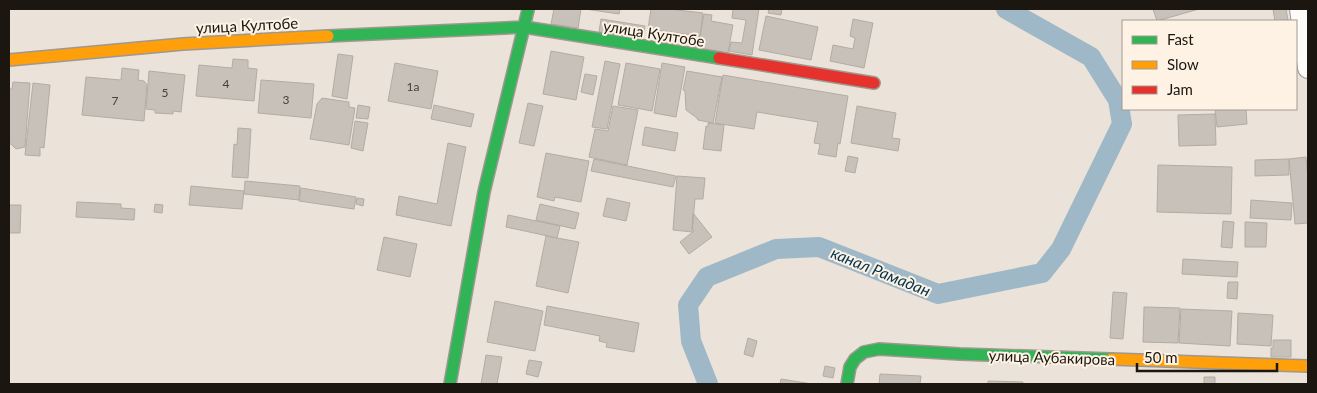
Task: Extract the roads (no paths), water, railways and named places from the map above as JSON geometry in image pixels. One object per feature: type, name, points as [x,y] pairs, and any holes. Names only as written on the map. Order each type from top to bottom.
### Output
[{"type":"street","points":[[450,384],[484,192],[528,9]]},
{"type":"street","points":[[1300,9],[1308,68]]},
{"type":"street","name":"улица Култобе","points":[[9,60],[182,44],[524,27],[874,83]]},
{"type":"street","name":"улица Аубакирова","points":[[847,384],[850,367],[856,359],[864,352],[879,349],[960,354],[1308,366]]},
{"type":"waterway","name":"канал Рамадан","points":[[708,384],[691,341],[688,305],[707,277],[776,249],[819,247],[938,294],[1042,273],[1061,249],[1122,124],[1118,100],[1091,57],[1006,9]]}]
